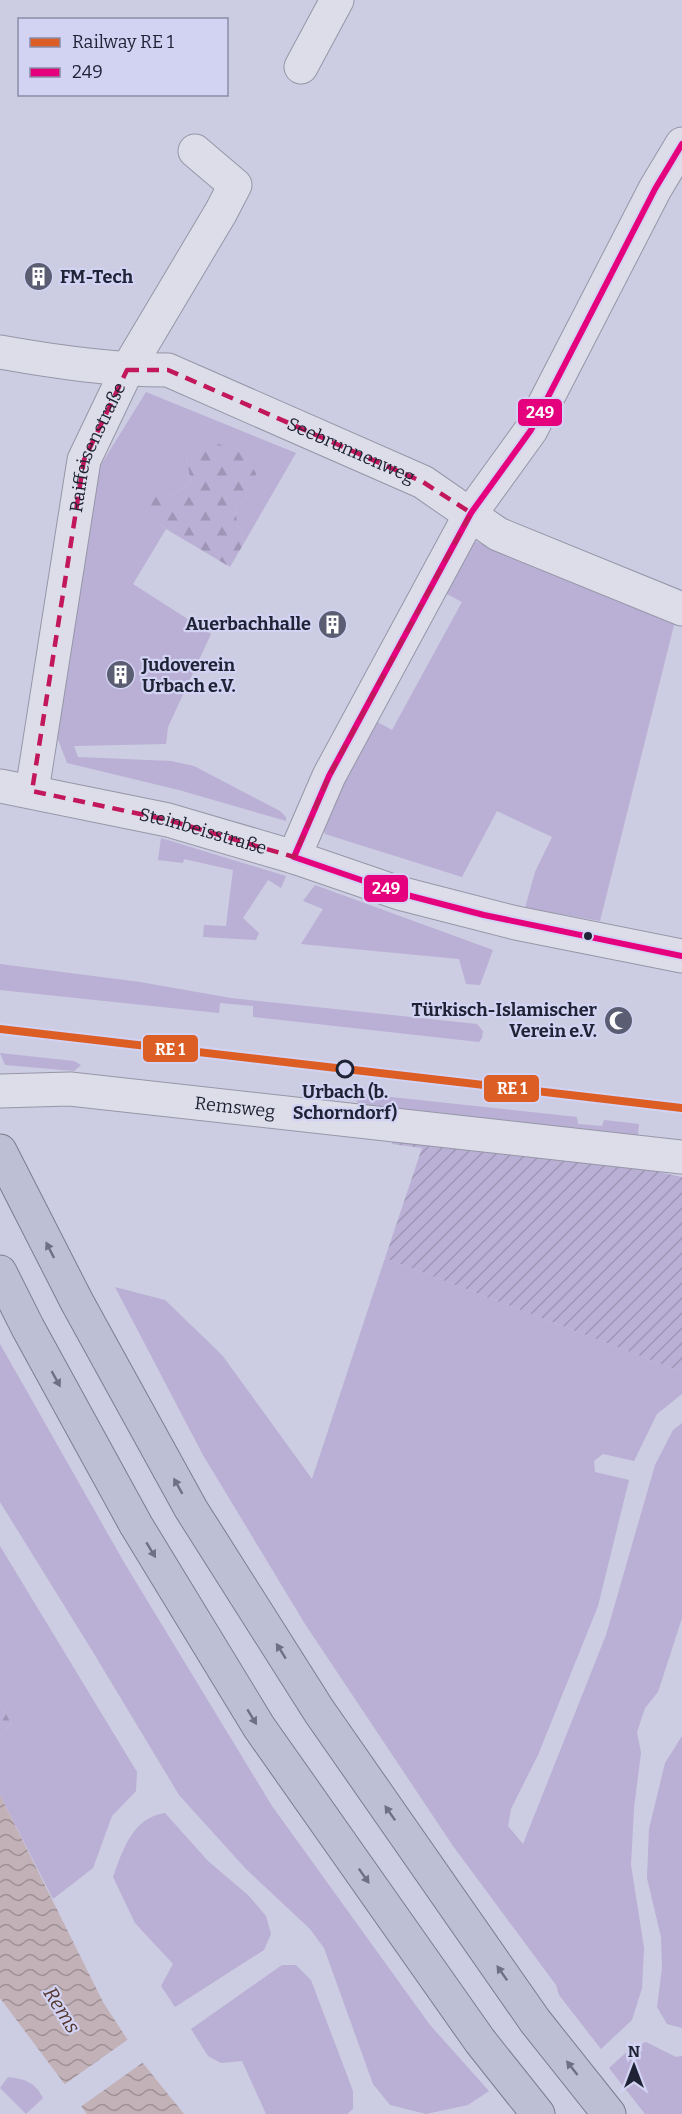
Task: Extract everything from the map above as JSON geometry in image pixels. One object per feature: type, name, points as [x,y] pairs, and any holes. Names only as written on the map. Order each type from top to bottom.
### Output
[{"type":"highway","points":[[0,1151],[77,1302],[191,1509],[306,1691],[535,2021],[609,2114]]},
{"type":"highway","points":[[0,1272],[28,1328],[136,1525],[259,1727],[480,2041],[538,2114]]},
{"type":"street","points":[[301,67],[337,0]]},
{"type":"street","points":[[294,857],[329,776],[471,513],[531,430],[655,189],[682,144]]},
{"type":"street","name":"Raiffeisenstraße","points":[[32,791],[84,460],[127,370],[222,212],[235,185],[195,151]]},
{"type":"street","name":"Seebrunnenweg","points":[[0,352],[62,363],[127,370],[168,370],[423,482],[471,513],[498,534],[682,609]]},
{"type":"street","name":"Steinbeisstraße","points":[[0,786],[168,820],[294,857],[399,893],[484,915],[682,956]]},
{"type":"street","name":"Remsweg","points":[[0,1091],[70,1089],[682,1156]]},
{"type":"highlighted area","points":[[127,370],[168,370],[423,482],[471,513],[329,776],[294,857],[168,820],[32,791],[84,460]]},
{"type":"green space","points":[[146,392],[296,453],[244,543],[237,523],[236,507],[254,493],[186,455],[191,484],[168,497],[148,513],[166,529],[133,584],[211,634],[168,727],[166,744],[74,746],[78,757],[171,761],[194,766],[280,811],[286,817],[286,821],[179,790],[67,763],[56,734],[99,468]]},
{"type":"green space","points":[[219,444],[243,454],[256,473],[254,493],[236,507],[237,523],[244,543],[230,567],[166,529],[148,513],[155,496],[168,497],[191,484],[186,455]]},
{"type":"green space","points":[[472,540],[675,621],[600,921],[525,908],[535,872],[552,837],[497,811],[462,877],[325,834],[321,819],[372,719],[392,730],[462,602],[441,591]]},
{"type":"green space","points":[[161,838],[286,876],[281,888],[268,880],[243,918],[259,933],[256,940],[203,937],[204,925],[226,926],[233,870],[184,859],[183,863],[158,860]]},
{"type":"green space","points":[[315,885],[493,950],[480,985],[466,984],[459,959],[301,944],[323,909],[303,901]]},
{"type":"green space","points":[[0,964],[140,982],[231,998],[477,1024],[483,1031],[482,1038],[479,1042],[253,1017],[253,1006],[220,1003],[219,1013],[0,990]]},
{"type":"green space","points":[[0,1053],[74,1061],[81,1065],[74,1071],[5,1065]]},
{"type":"green space","points":[[363,1094],[577,1117],[578,1124],[602,1126],[604,1120],[639,1124],[638,1135],[361,1107],[356,1100]]},
{"type":"green space","points":[[394,1131],[611,1162],[682,1177],[682,1372],[385,1258],[422,1148],[392,1144]]},
{"type":"green space","points":[[385,1258],[682,1372],[682,1394],[657,1414],[634,1461],[603,1454],[594,1461],[595,1472],[629,1480],[598,1606],[538,1755],[511,1809],[508,1826],[523,1844],[606,1635],[655,1465],[673,1430],[682,1423],[682,1618],[658,1692],[645,1708],[637,1732],[641,1753],[634,1808],[631,1865],[644,1948],[642,1988],[632,2020],[601,2049],[559,1995],[556,1985],[453,1846],[305,1624],[203,1455],[115,1287],[165,1300],[222,1355],[312,1479]]},
{"type":"green space","points":[[0,1344],[125,1564],[272,1806],[430,2025],[489,2091],[468,2105],[426,2114],[390,2105],[373,2084],[324,1948],[310,1929],[246,1869],[179,1795],[0,1502]]},
{"type":"green space","points":[[0,1546],[137,1772],[136,1791],[112,1816],[93,1868],[53,1899],[0,1795],[0,1737],[11,1723],[0,1703]]},
{"type":"green space","points":[[0,1703],[11,1723],[0,1737]]},
{"type":"green space","points":[[682,1736],[682,2028],[667,2024],[657,2007],[662,1968],[661,1937],[647,1878],[649,1829],[665,1763]]},
{"type":"green space","points":[[165,1813],[208,1861],[248,1895],[266,1916],[271,1934],[264,1950],[175,2007],[161,1986],[173,1964],[135,1923],[113,1877],[125,1846],[137,1828],[144,1821]]},
{"type":"green space","points":[[282,1965],[296,1965],[311,1980],[353,2091],[353,2109],[347,2114],[266,2114],[242,2061],[221,2063],[208,2056],[191,2029]]},
{"type":"green space","points":[[646,2042],[676,2057],[682,2056],[682,2114],[645,2114],[609,2068],[630,2049]]},
{"type":"green space","points":[[8,2077],[29,2082],[37,2088],[43,2098],[26,2114],[0,2088]]},
{"type":"water","name":"Rems","points":[[0,1795],[103,2002],[142,2062],[184,2114],[87,2114],[0,1998]]},
{"type":"pier","points":[[130,2038],[145,2061],[79,2108],[62,2086]]},
{"type":"transit line","name":"249","points":[[682,144],[655,189],[531,430],[471,513],[329,776],[294,857],[399,893],[484,915],[682,956]]},
{"type":"transit line","points":[[0,1029],[682,1108]]},
{"type":"place","name":"FM-Tech","points":[[39,277]]},
{"type":"place","name":"Auerbachhalle","points":[[332,624]]},
{"type":"place","name":"Judoverein Urbach e.V.","points":[[121,675]]},
{"type":"place","name":"Türkisch-Islamischer Verein e.V.","points":[[618,1020]]},
{"type":"place","name":"Urbach (b. Schorndorf)","points":[[345,1069]]}]
